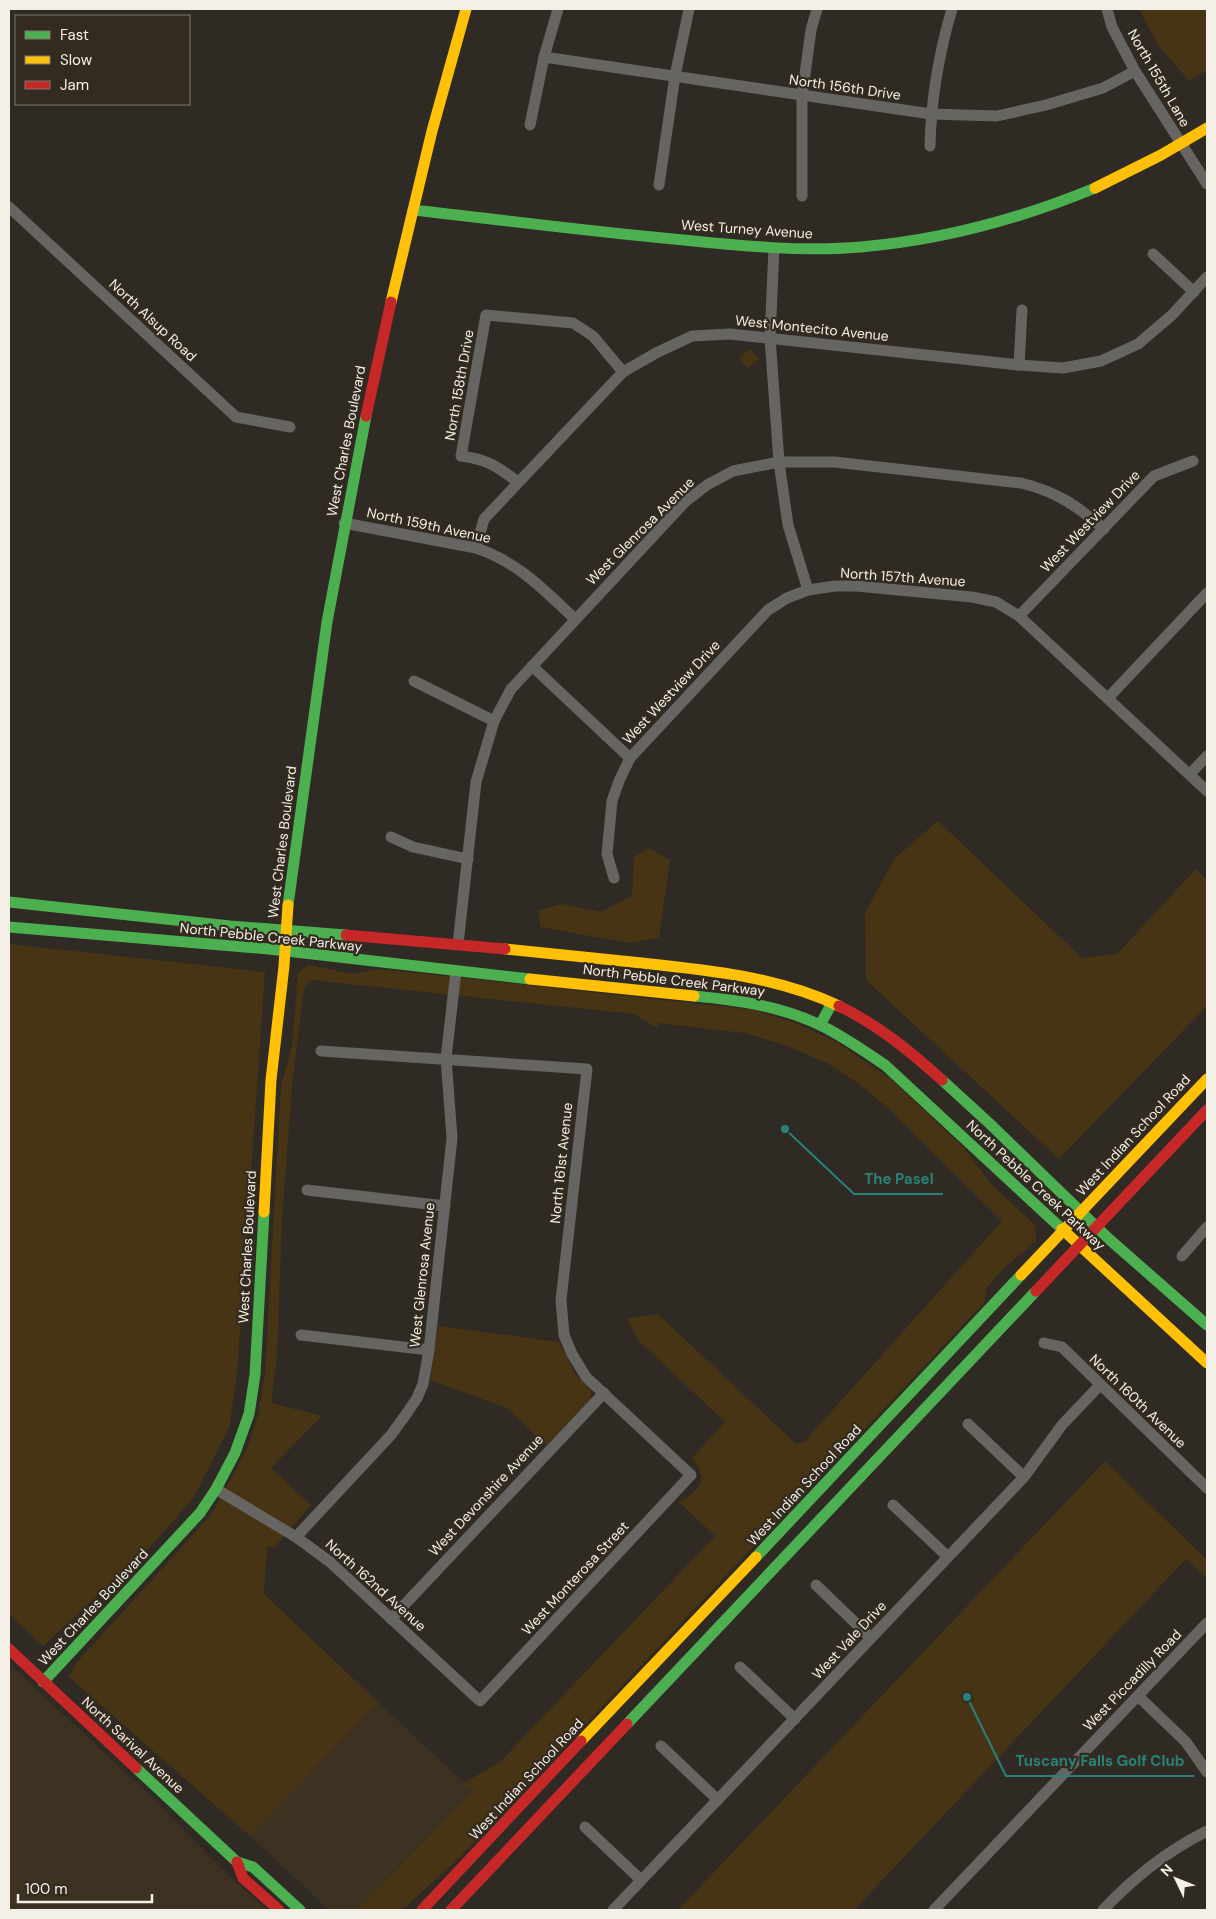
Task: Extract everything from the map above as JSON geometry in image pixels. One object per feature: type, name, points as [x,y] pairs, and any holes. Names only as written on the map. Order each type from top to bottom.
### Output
[{"type":"main road","name":"West Charles Boulevard","points":[[43,1682],[187,1530],[216,1489],[234,1453],[248,1414],[253,1394],[268,1116],[286,930],[295,844],[327,622],[344,523],[373,379],[432,131],[466,9]]},
{"type":"main road","name":"West Turney Avenue","points":[[413,210],[603,232],[774,248],[865,247],[924,239],[1021,217],[1084,194],[1130,173],[1181,145],[1207,128]]},
{"type":"main road","name":"North Pebble Creek Parkway","points":[[9,902],[230,926],[458,944],[735,974],[770,980],[832,1003],[876,1026],[912,1053],[1097,1227],[1207,1325]]},
{"type":"main road","name":"North Pebble Creek Parkway","points":[[9,927],[285,952],[727,999],[768,1006],[820,1025],[866,1051],[900,1077],[1079,1246],[1207,1363]]},
{"type":"main road","points":[[820,1025],[832,1003]]},
{"type":"main road","name":"West Indian School Road","points":[[422,1910],[1207,1079]]},
{"type":"main road","points":[[451,1910],[1207,1110]]},
{"type":"main road","name":"North Sarival Avenue","points":[[9,1650],[237,1862],[253,1867],[300,1910]]},
{"type":"main road","name":"North Sarival Avenue","points":[[237,1862],[243,1878],[279,1910]]},
{"type":"street","points":[[530,125],[544,57],[558,9]]},
{"type":"street","points":[[660,185],[675,76],[689,9]]},
{"type":"street","points":[[802,196],[802,96],[811,30],[817,9]]},
{"type":"street","points":[[930,146],[931,114],[945,32],[952,9]]},
{"type":"street","name":"North 155th Lane","points":[[1107,9],[1112,27],[1135,71],[1207,184]]},
{"type":"street","name":"North 156th Drive","points":[[544,57],[931,114],[997,116],[1046,105],[1103,88],[1135,71]]},
{"type":"street","name":"North Alsup Road","points":[[9,207],[236,417],[290,427]]},
{"type":"street","points":[[774,248],[770,338],[779,462],[788,525],[808,590]]},
{"type":"street","points":[[1153,254],[1194,292]]},
{"type":"street","name":"West Montecito Avenue","points":[[476,548],[484,519],[623,372],[656,352],[692,336],[730,334],[1063,368],[1101,361],[1138,344],[1172,315],[1207,277]]},
{"type":"street","points":[[1019,365],[1022,310]]},
{"type":"street","name":"North 158th Drive","points":[[518,482],[496,465],[477,458],[461,456],[486,315],[573,323],[593,336],[623,372]]},
{"type":"street","name":"West Westview Drive","points":[[1019,616],[1154,476],[1193,461]]},
{"type":"street","name":"West Glenrosa Avenue","points":[[458,944],[476,782],[494,721],[511,689],[685,502],[707,484],[733,471],[779,462],[835,462],[1021,483],[1042,488],[1062,497],[1104,529]]},
{"type":"street","name":"North 159th Avenue","points":[[344,523],[476,548],[496,555],[530,578],[575,619]]},
{"type":"street","name":"North 157th Avenue","points":[[808,590],[835,586],[856,586],[972,597],[996,602],[1019,616],[1207,790]]},
{"type":"street","name":"West Westview Drive","points":[[614,878],[607,854],[612,801],[630,758],[768,610],[787,598],[808,590]]},
{"type":"street","points":[[1108,698],[1207,593]]},
{"type":"street","points":[[532,666],[630,758]]},
{"type":"street","points":[[414,681],[494,721]]},
{"type":"street","points":[[1190,774],[1207,756]]},
{"type":"street","points":[[391,837],[412,847],[468,859]]},
{"type":"street","name":"West Glenrosa Avenue","points":[[296,1537],[391,1435],[417,1398],[423,1384],[429,1350],[452,1138],[446,1058],[456,971]]},
{"type":"street","name":"North 161st Avenue","points":[[321,1050],[587,1069],[561,1300],[564,1335],[572,1354],[586,1377],[691,1475]]},
{"type":"street","points":[[306,1190],[445,1206]]},
{"type":"street","points":[[1182,1256],[1207,1227]]},
{"type":"street","points":[[301,1335],[429,1350]]},
{"type":"street","name":"North 160th Avenue","points":[[1044,1343],[1062,1347],[1207,1488]]},
{"type":"street","name":"West Vale Drive","points":[[613,1910],[1024,1477],[1058,1429],[1100,1385]]},
{"type":"street","name":"West Devonshire Avenue","points":[[391,1618],[604,1393]]},
{"type":"street","points":[[968,1424],[1024,1477]]},
{"type":"street","name":"West Monterosa Street","points":[[480,1700],[691,1475]]},
{"type":"street","name":"North 162nd Avenue","points":[[216,1489],[296,1537],[330,1562],[480,1700]]},
{"type":"street","points":[[893,1505],[948,1558]]},
{"type":"street","points":[[816,1585],[871,1638]]},
{"type":"street","name":"West Piccadilly Road","points":[[934,1910],[1207,1623]]},
{"type":"street","points":[[740,1667],[795,1719]]},
{"type":"street","points":[[1138,1696],[1186,1742],[1207,1772]]},
{"type":"street","points":[[661,1746],[718,1800]]},
{"type":"street","points":[[585,1828],[641,1880]]},
{"type":"street","points":[[1103,1910],[1129,1884],[1158,1860],[1180,1845],[1207,1831]]},
{"type":"shaded area","points":[[1139,9],[1207,9],[1207,70],[1189,81],[1158,45]]},
{"type":"shaded area","points":[[750,349],[759,359],[748,368],[739,358]]},
{"type":"shaded area","points":[[938,821],[1082,958],[1117,954],[1196,869],[1207,880],[1207,1006],[1059,1159],[866,980],[865,913],[894,859]]},
{"type":"shaded area","points":[[648,848],[670,860],[659,938],[629,943],[540,927],[539,910],[563,904],[600,912],[632,896],[634,857]]},
{"type":"shaded area","points":[[9,944],[265,972],[237,1374],[229,1428],[194,1497],[154,1543],[43,1646],[9,1614]]},
{"type":"shaded area","points":[[308,965],[353,974],[379,969],[755,1010],[793,1022],[835,1041],[891,1079],[963,1147],[991,1184],[1035,1225],[1036,1241],[1004,1268],[987,1287],[984,1303],[459,1858],[402,1910],[356,1910],[472,1791],[464,1783],[500,1762],[715,1536],[679,1502],[697,1489],[700,1484],[701,1472],[692,1458],[725,1422],[639,1341],[627,1318],[658,1314],[796,1444],[804,1442],[1002,1221],[887,1107],[859,1084],[827,1063],[782,1044],[744,1033],[658,1023],[657,1028],[634,1014],[311,980],[304,988],[292,1087],[282,1220],[277,1357],[271,1403],[322,1416],[271,1468],[311,1505],[274,1548],[267,1546],[264,1594],[378,1702],[250,1836],[69,1677],[77,1662],[211,1515],[247,1449],[258,1415],[265,1375],[281,1086],[292,1046],[298,973]]},
{"type":"shaded area","points":[[438,1326],[559,1342],[576,1375],[591,1390],[591,1399],[546,1445],[507,1408],[430,1380]]},
{"type":"shaded area","points":[[1105,1461],[1207,1560],[1207,1579],[1186,1559],[854,1910],[678,1910]]},
{"type":"shaded area","points":[[9,1664],[145,1791],[227,1874],[267,1910],[9,1910]]},
{"type":"shaded area","points":[[378,1702],[472,1790],[356,1910],[329,1910],[250,1836]]},
{"type":"traffic: fast","points":[[413,210],[728,244],[772,248],[817,249],[891,244],[951,233],[1038,209],[1095,188]]},
{"type":"traffic: fast","points":[[288,905],[327,622],[366,416]]},
{"type":"traffic: fast","points":[[9,902],[230,926],[346,935]]},
{"type":"traffic: fast","points":[[9,927],[269,949],[530,979]]},
{"type":"traffic: fast","points":[[694,996],[743,1002],[790,1013],[820,1025],[853,1044],[885,1065],[1062,1229]]},
{"type":"traffic: fast","points":[[820,1025],[832,1003]]},
{"type":"traffic: fast","points":[[942,1080],[1109,1239],[1207,1325]]},
{"type":"traffic: fast","points":[[43,1682],[200,1513],[216,1489],[235,1453],[249,1414],[255,1375],[264,1212]]},
{"type":"traffic: fast","points":[[756,1557],[1021,1275]]},
{"type":"traffic: fast","points":[[627,1724],[1036,1291]]},
{"type":"traffic: fast","points":[[136,1768],[237,1862],[253,1867],[300,1910]]},
{"type":"traffic: slow","points":[[391,302],[432,131],[466,9]]},
{"type":"traffic: slow","points":[[1095,188],[1161,155],[1207,128]]},
{"type":"traffic: slow","points":[[264,1212],[271,1080],[284,966],[288,905]]},
{"type":"traffic: slow","points":[[505,949],[743,976],[792,988],[839,1006]]},
{"type":"traffic: slow","points":[[530,979],[694,996]]},
{"type":"traffic: slow","points":[[1021,1275],[1207,1079]]},
{"type":"traffic: slow","points":[[1062,1229],[1207,1363]]},
{"type":"traffic: slow","points":[[581,1741],[756,1557]]},
{"type":"traffic: jam","points":[[366,416],[391,302]]},
{"type":"traffic: jam","points":[[346,935],[505,949]]},
{"type":"traffic: jam","points":[[839,1006],[867,1021],[893,1039],[942,1080]]},
{"type":"traffic: jam","points":[[1036,1291],[1207,1110]]},
{"type":"traffic: jam","points":[[9,1649],[136,1768]]},
{"type":"traffic: jam","points":[[451,1910],[627,1724]]},
{"type":"traffic: jam","points":[[422,1910],[581,1741]]},
{"type":"traffic: jam","points":[[237,1862],[243,1878],[279,1910]]},
{"type":"place","name":"The Pasel","points":[[785,1129]]},
{"type":"place","name":"Tuscany Falls Golf Club","points":[[967,1697]]}]
